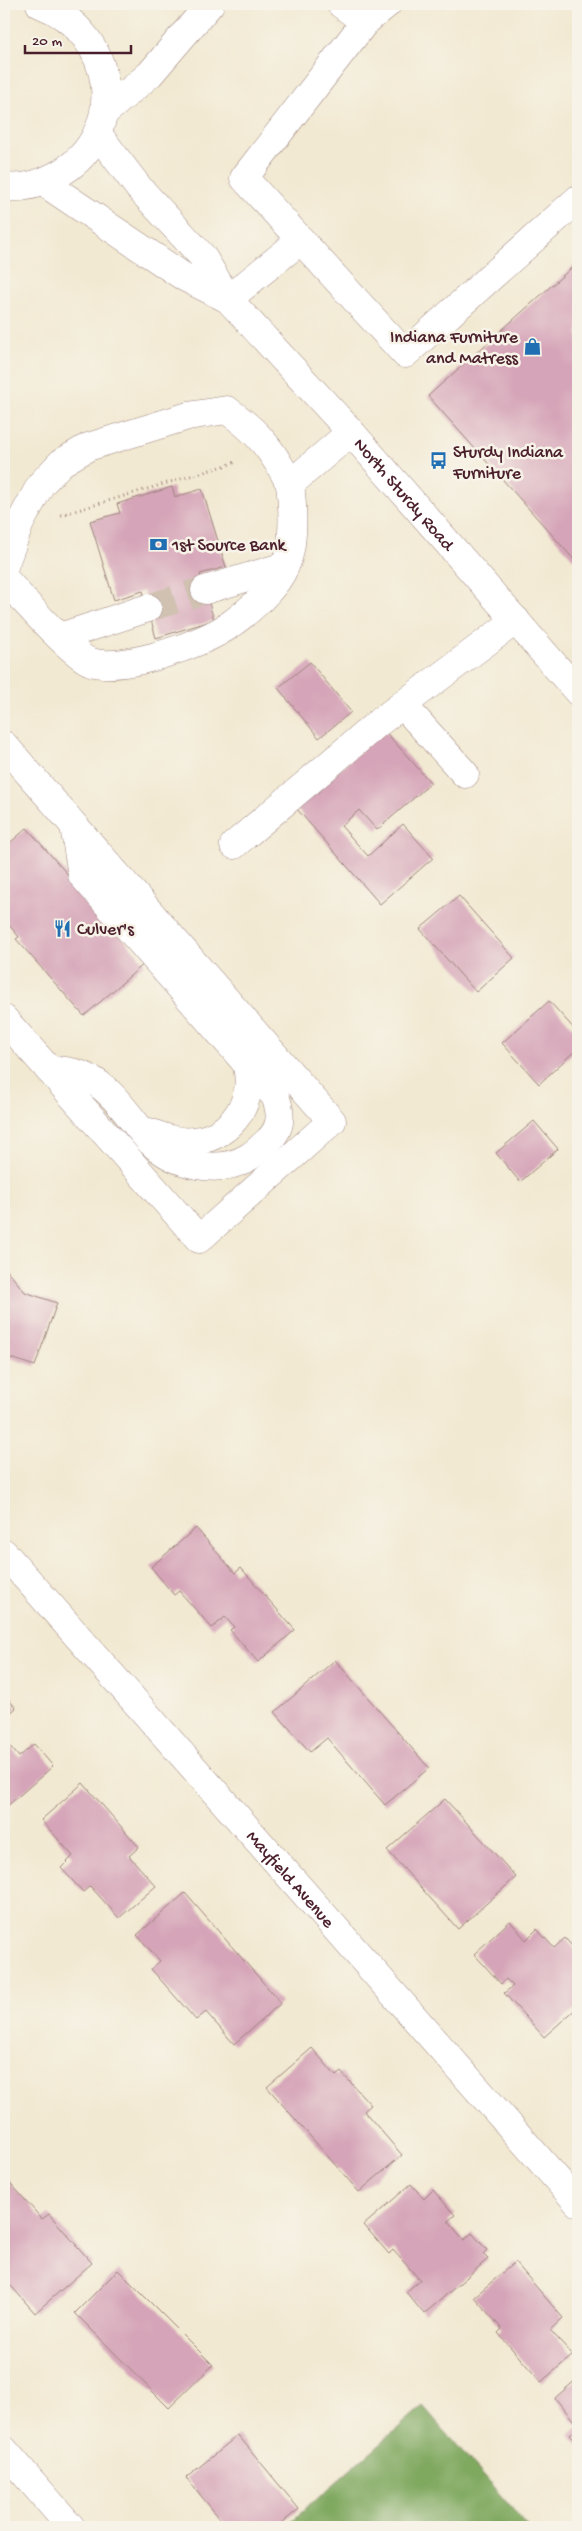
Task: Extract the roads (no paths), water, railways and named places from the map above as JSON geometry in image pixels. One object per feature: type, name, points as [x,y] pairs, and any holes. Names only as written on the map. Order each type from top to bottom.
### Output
[{"type":"street","points":[[7,192],[43,182],[67,170],[87,150],[100,123],[106,95],[102,65],[89,39],[68,18],[41,4]]},
{"type":"street","points":[[100,123],[150,74],[210,4]]},
{"type":"street","points":[[341,4],[365,22]]},
{"type":"street","points":[[388,4],[365,22],[244,178],[405,354],[578,199]]},
{"type":"street","name":"North Sturdy Road","points":[[100,123],[139,188],[202,256],[228,299],[351,432],[578,692]]},
{"type":"street","name":"North Sturdy Road","points":[[43,182],[184,277],[228,299]]},
{"type":"street","points":[[228,299],[301,240]]},
{"type":"street","points":[[4,566],[20,523],[41,484],[61,463],[88,447],[188,416],[227,410],[250,427],[276,456],[290,484],[294,510],[286,566],[262,597],[230,625],[193,644],[114,666],[89,662],[60,637],[4,578]]},
{"type":"street","points":[[290,484],[351,432]]},
{"type":"street","points":[[205,590],[286,566]]},
{"type":"street","points":[[60,637],[148,608]]},
{"type":"street","points":[[234,845],[403,704],[516,620]]},
{"type":"street","points":[[403,704],[465,774]]},
{"type":"street","points":[[4,746],[332,1121],[199,1239],[4,1019]]},
{"type":"street","points":[[50,1070],[78,1073],[94,1081],[108,1093],[152,1143],[170,1155],[190,1164],[228,1166],[248,1158],[272,1137],[279,1127],[281,1111],[275,1096],[82,875],[74,826]]},
{"type":"street","points":[[140,1129],[172,1140],[193,1141],[213,1136],[240,1113],[247,1099],[250,1086],[246,1063]]},
{"type":"street","name":"Mayfield Avenue","points":[[4,1553],[578,2203]]},
{"type":"street","points":[[4,2450],[71,2527]]},
{"type":"tunnel","points":[[148,608],[205,590]]},
{"type":"place","name":"Indiana Furniture and Matress","points":[[532,346]]},
{"type":"place","name":"Sturdy Indiana Furniture","points":[[439,461]]},
{"type":"place","name":"1st Source Bank","points":[[158,544]]},
{"type":"place","name":"Culver's","points":[[63,928]]}]
